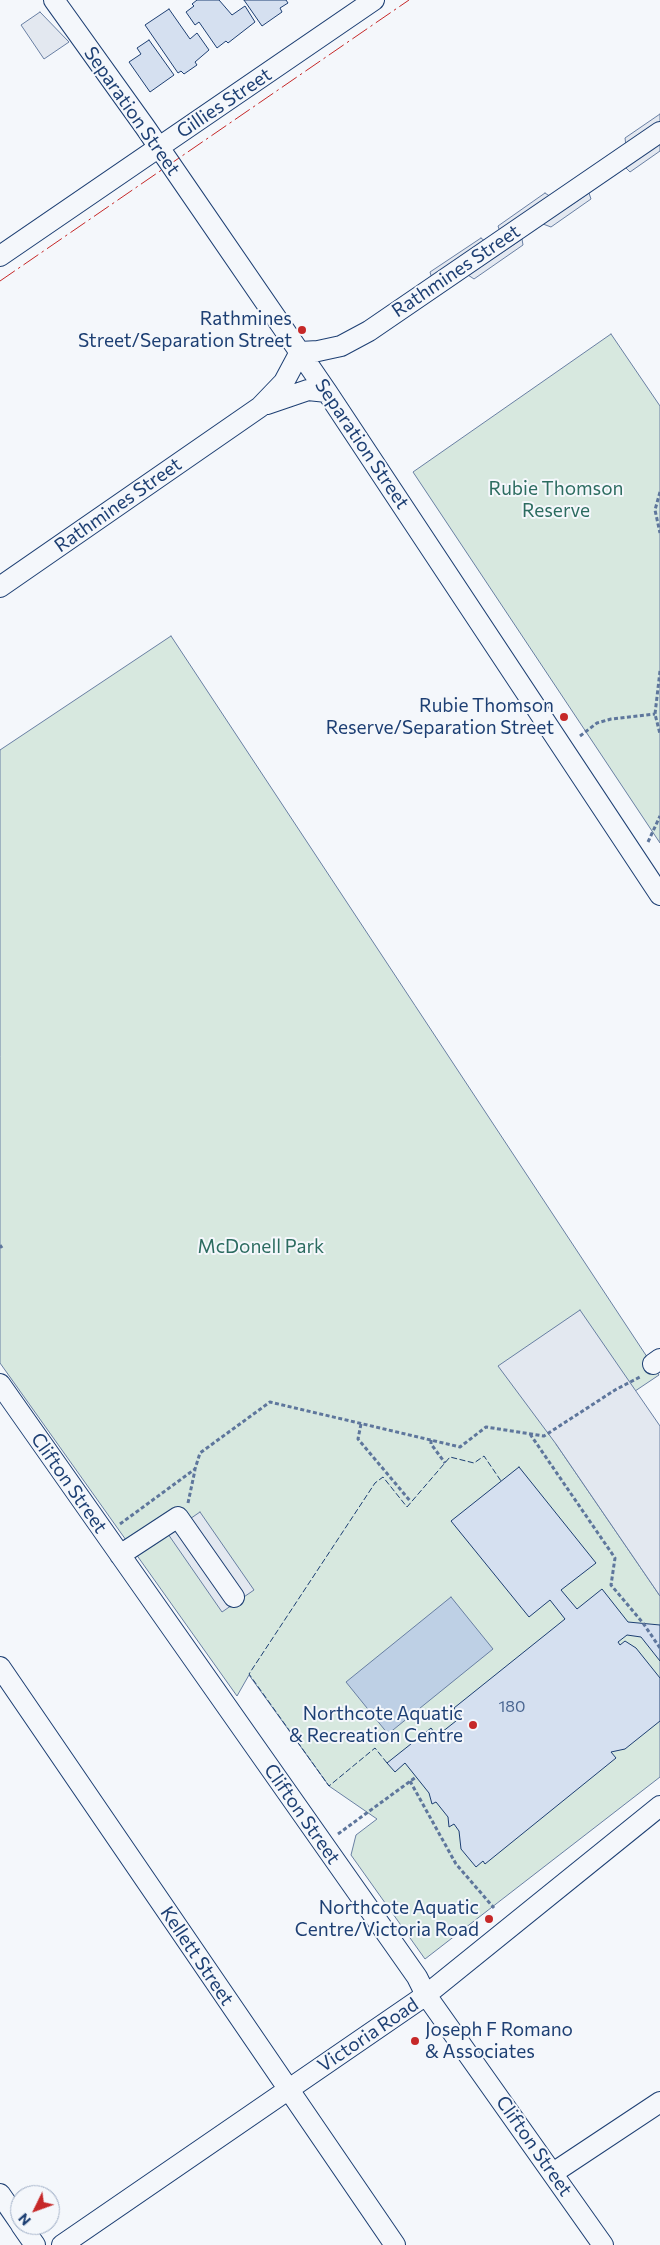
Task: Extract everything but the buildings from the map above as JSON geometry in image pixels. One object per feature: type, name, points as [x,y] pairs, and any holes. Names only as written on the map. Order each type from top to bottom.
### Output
[{"type":"street","name":"Separation Street","points":[[54,0],[300,352],[660,895]]},
{"type":"street","name":"Gillies Street","points":[[0,256],[374,0]]},
{"type":"street","name":"Rathmines Street","points":[[0,587],[260,407],[284,382],[300,352],[318,351],[341,346],[369,331],[660,132]]},
{"type":"street","name":"Rathmines Street","points":[[260,407],[299,392],[308,390],[327,392]]},
{"type":"street","name":"Clifton Street","points":[[0,1384],[417,1977],[426,1995],[604,2245]]},
{"type":"street","points":[[120,1555],[178,1518],[234,1597]]},
{"type":"street","name":"Kellett Street","points":[[0,1667],[395,2245]]},
{"type":"street","name":"Victoria Road","points":[[62,2245],[426,1995],[660,1806]]},
{"type":"street","points":[[552,2173],[660,2102]]},
{"type":"street","points":[[0,2194],[10,2208]]},
{"type":"path","points":[[660,492],[655,510],[660,533]]},
{"type":"path","points":[[660,671],[655,714],[660,734]]},
{"type":"path","points":[[580,736],[597,724],[611,719],[655,714]]},
{"type":"path","points":[[648,842],[660,816]]},
{"type":"path","points":[[183,1525],[200,1454],[270,1402],[460,1447],[486,1426],[544,1436],[615,1390],[646,1374],[656,1362]]},
{"type":"path","points":[[361,1424],[358,1438],[411,1502]]},
{"type":"path","points":[[530,1433],[614,1558],[611,1585],[643,1623],[660,1648]]},
{"type":"path","points":[[431,1440],[431,1444],[445,1463]]},
{"type":"path","points":[[105,1535],[195,1469]]},
{"type":"path","points":[[324,1844],[416,1777]]},
{"type":"path","points":[[410,1781],[456,1864],[494,1908]]},
{"type":"green space","name":"Rubie Thomson Reserve","points":[[611,334],[660,406],[660,843],[413,472]]},
{"type":"green space","name":"McDonell Park","points":[[171,636],[659,1375],[556,1444],[660,1596],[660,1777],[425,1959],[351,1855],[356,1835],[377,1819],[329,1786],[249,1675],[237,1696],[0,1363],[0,750]]},
{"type":"shaded area","points":[[40,12],[69,42],[44,59],[21,25]]},
{"type":"shaded area","points":[[660,114],[660,123],[626,146],[625,138]]},
{"type":"shaded area","points":[[660,143],[660,151],[630,172],[625,167]]},
{"type":"shaded area","points":[[545,193],[551,197],[500,232],[498,226]]},
{"type":"shaded area","points":[[589,193],[591,199],[551,227],[543,224]]},
{"type":"shaded area","points":[[481,238],[486,242],[432,279],[430,272]]},
{"type":"shaded area","points":[[522,239],[523,245],[474,279],[468,275]]},
{"type":"shaded area","points":[[580,1310],[660,1426],[660,1596],[556,1444],[498,1366]]},
{"type":"shaded area","points":[[200,1512],[254,1590],[222,1612],[168,1534]]},
{"type":"water","points":[[451,1597],[493,1649],[388,1734],[346,1682]]},
{"type":"fence","points":[[387,1763],[375,1748],[329,1786],[249,1674],[375,1483],[383,1477],[407,1507],[450,1457],[474,1463],[484,1456],[501,1481]]},
{"type":"power","points":[[0,281],[409,0]]},
{"type":"place","name":"Rathmines Street/Separation Street","points":[[302,330]]},
{"type":"place","name":"Rubie Thomson Reserve/Separation Street","points":[[564,717]]},
{"type":"place","name":"Northcote Aquatic & Recreation Centre","points":[[473,1725]]},
{"type":"place","name":"Northcote Aquatic Centre/Victoria Road","points":[[489,1919]]},
{"type":"place","name":"Joseph F Romano & Associates","points":[[415,2041]]}]
